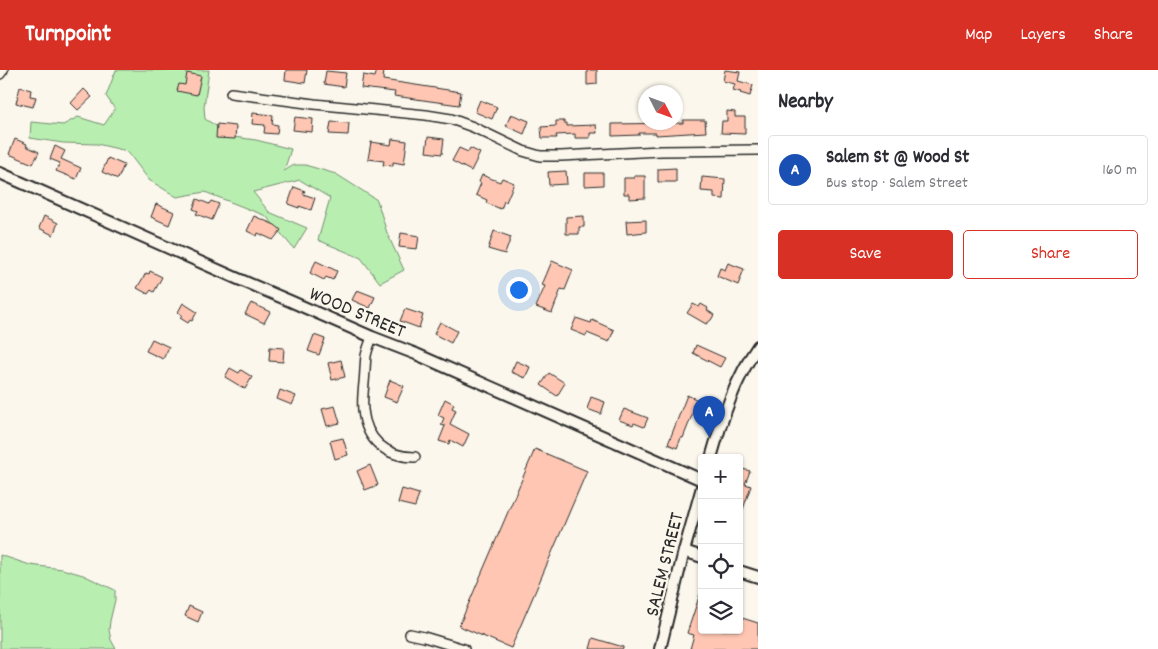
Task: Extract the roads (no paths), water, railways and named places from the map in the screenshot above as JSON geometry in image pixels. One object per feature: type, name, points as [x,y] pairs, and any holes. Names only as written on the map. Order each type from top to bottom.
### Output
[{"type":"street","points":[[0,74],[3,70]]},
{"type":"street","points":[[231,93],[440,117],[463,123],[523,151],[544,156],[660,151],[758,150]]},
{"type":"street","name":"WOOD STREET","points":[[0,173],[236,278],[425,358],[698,478]]},
{"type":"street","points":[[372,337],[366,356],[362,405],[364,418],[372,436],[381,446],[398,456],[415,457]]},
{"type":"street","points":[[712,454],[722,420],[736,386],[748,360],[758,346]]},
{"type":"street","name":"SALEM STREET","points":[[660,649],[699,499]]},
{"type":"street","points":[[684,551],[698,556]]},
{"type":"street","points":[[743,572],[758,577]]},
{"type":"street","points":[[410,634],[464,649]]},
{"type":"place","name":"Salem St @ Wood St","points":[[709,437]]}]
